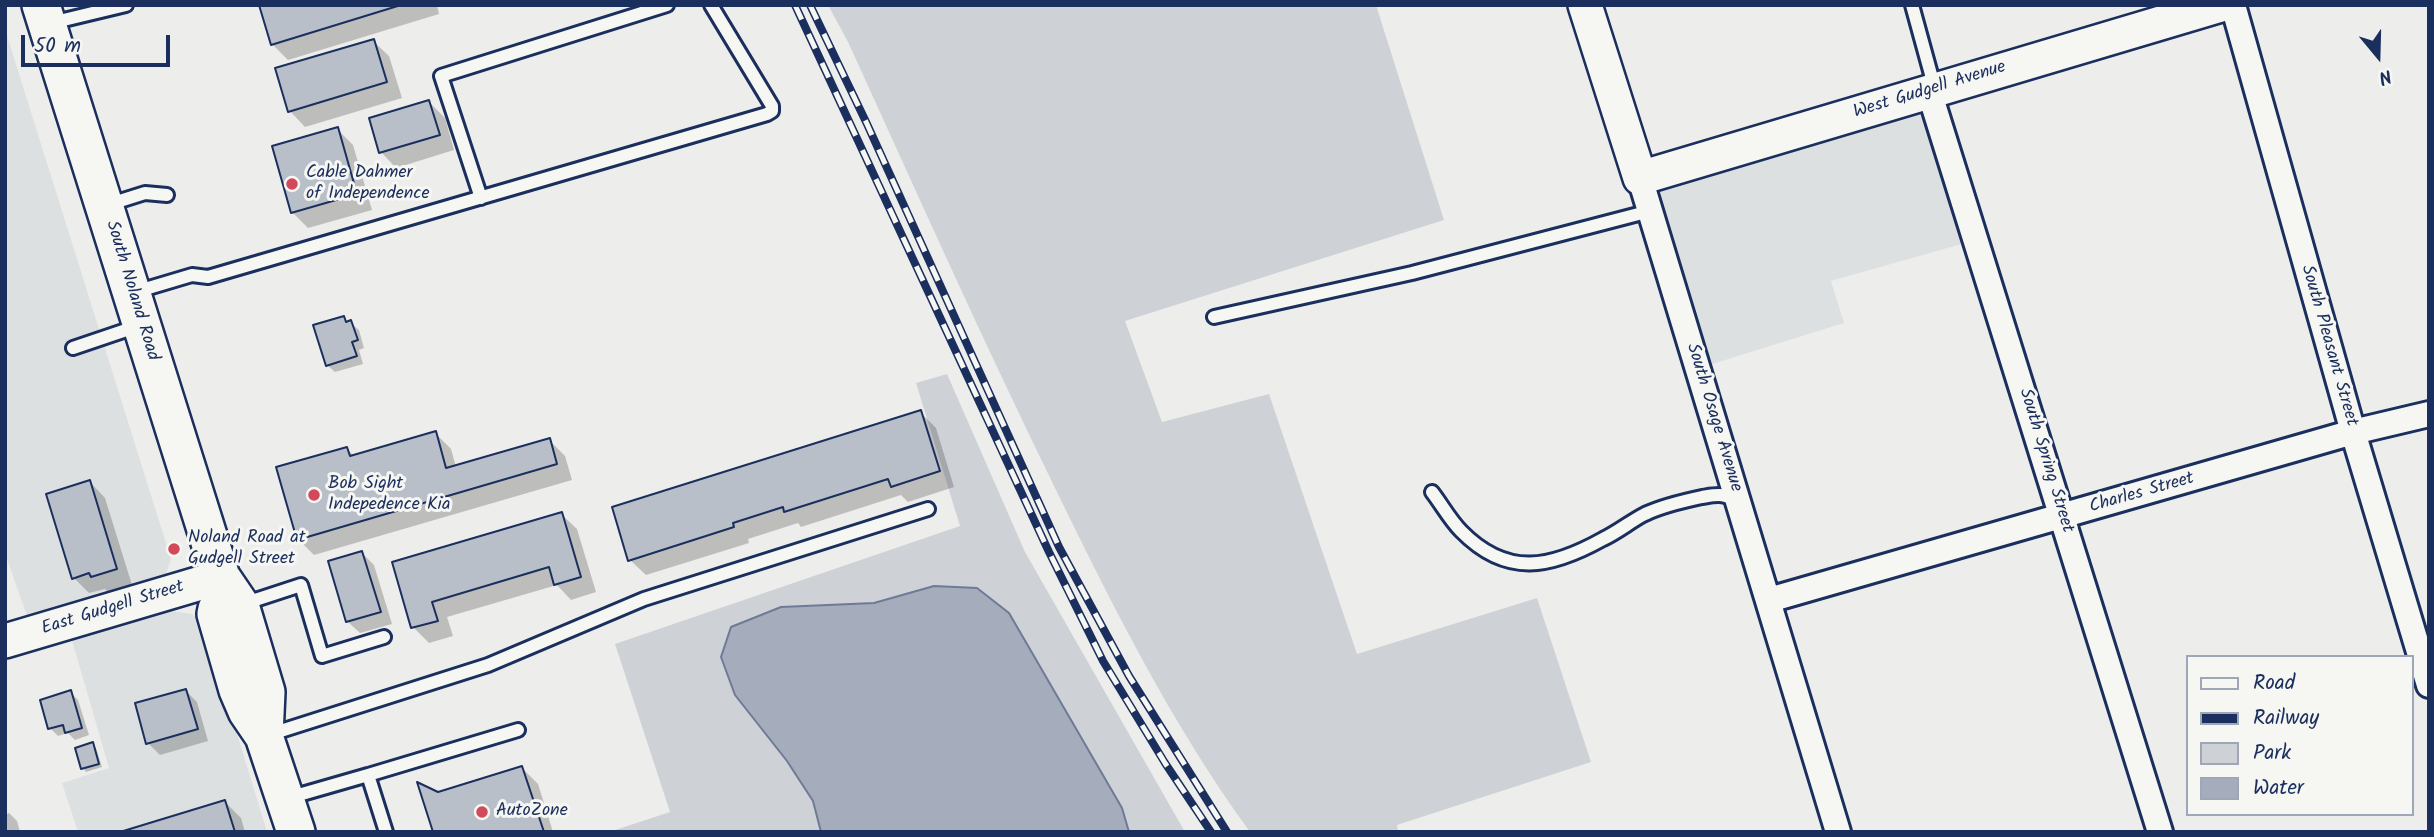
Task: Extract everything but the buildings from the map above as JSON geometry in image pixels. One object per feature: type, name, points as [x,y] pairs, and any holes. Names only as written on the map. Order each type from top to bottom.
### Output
[{"type":"main road","name":"South Noland Road","points":[[44,14],[230,591],[216,614],[238,690],[247,711],[264,736],[290,815]]},
{"type":"street","name":"South Osage Avenue","points":[[1585,5],[1838,832]]},
{"type":"street","name":"West Gudgell Avenue","points":[[1640,178],[2221,5]]},
{"type":"street","name":"South Pleasant Street","points":[[2233,5],[2353,432],[2429,685]]},
{"type":"street","name":"South Spring Street","points":[[1932,90],[2160,832]]},
{"type":"street","name":"Charles Street","points":[[1769,600],[2353,432],[2429,414]]},
{"type":"street","name":"East Gudgell Street","points":[[5,641],[230,591]]},
{"type":"lane","points":[[44,14],[126,5]]},
{"type":"lane","points":[[481,198],[441,76],[667,5]]},
{"type":"lane","points":[[73,348],[192,275],[208,276],[767,114],[772,111],[772,106],[711,5]]},
{"type":"lane","points":[[1912,5],[1932,90]]},
{"type":"lane","points":[[104,206],[145,194],[167,195]]},
{"type":"lane","points":[[1214,317],[1373,283],[1650,211]]},
{"type":"lane","points":[[1432,492],[1462,531],[1482,548],[1494,556],[1530,565],[1586,548],[1645,514],[1665,507],[1718,495],[1727,496],[1740,505]]},
{"type":"lane","points":[[264,736],[488,665],[644,599],[928,509]]},
{"type":"lane","points":[[230,591],[301,585],[322,656],[384,637]]},
{"type":"lane","points":[[290,815],[368,775],[518,730]]},
{"type":"lane","points":[[368,775],[386,832]]},
{"type":"shaded area","points":[[5,29],[171,559],[166,574],[153,585],[29,622],[5,553]]},
{"type":"shaded area","points":[[1911,112],[1925,118],[1965,243],[1831,281],[1844,323],[1706,366],[1659,208],[1657,192],[1664,181]]},
{"type":"shaded area","points":[[171,611],[192,614],[204,625],[267,832],[78,832],[62,783],[109,768],[71,637]]},
{"type":"green space","points":[[828,5],[1376,5],[1444,220],[1125,321],[1162,422],[1269,394],[1357,654],[1537,598],[1591,762],[1397,825],[1398,832],[1250,832],[1169,707],[1098,575],[1001,376],[848,42]]},
{"type":"green space","points":[[947,374],[1025,552],[1185,832],[1129,832],[1122,808],[934,586],[874,603],[781,607],[787,761],[814,801],[821,832],[609,832],[670,812],[615,644],[960,526],[916,383]]},
{"type":"water","points":[[934,586],[977,588],[1009,613],[1122,808],[1129,832],[821,832],[813,801],[787,761],[735,695],[721,657],[731,627],[781,607],[874,603]]},
{"type":"railway","points":[[795,5],[1049,552],[1103,661],[1211,832]]},
{"type":"railway","points":[[810,5],[867,124],[1059,547],[1129,676],[1227,832]]},
{"type":"place","name":"Cable Dahmer of Independence","points":[[292,184]]},
{"type":"place","name":"Bob Sight Indepedence Kia","points":[[314,495]]},
{"type":"place","name":"Noland Road at Gudgell Street","points":[[174,549]]},
{"type":"place","name":"AutoZone","points":[[482,812]]}]
